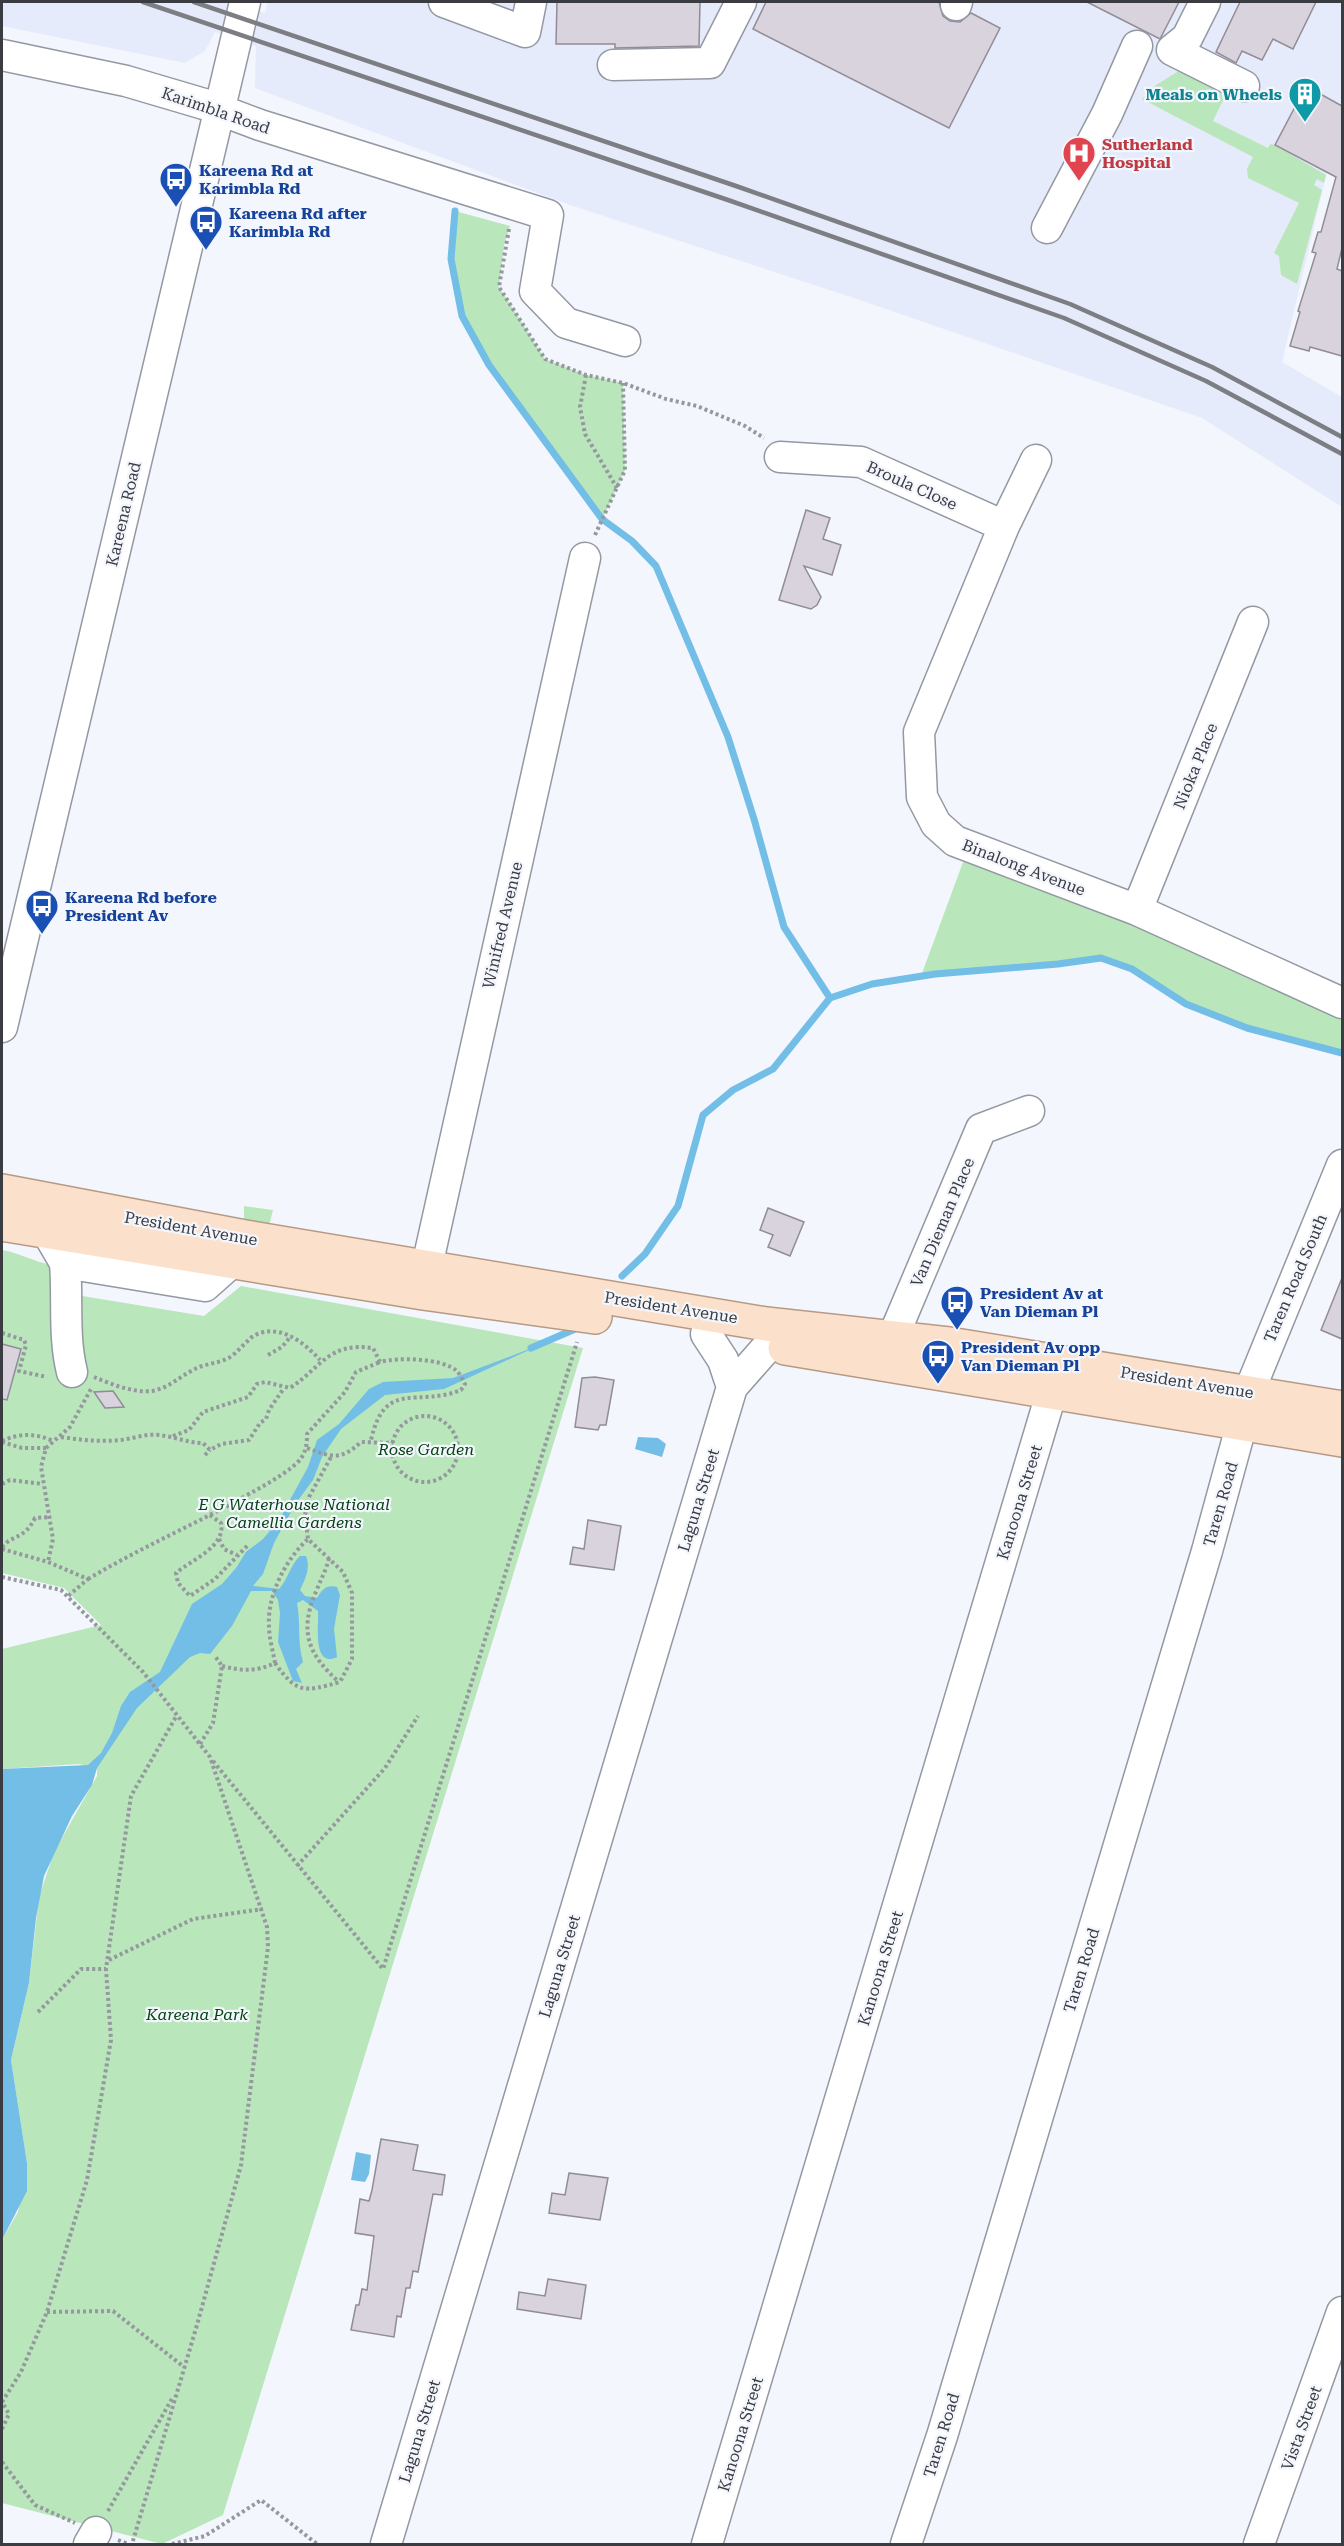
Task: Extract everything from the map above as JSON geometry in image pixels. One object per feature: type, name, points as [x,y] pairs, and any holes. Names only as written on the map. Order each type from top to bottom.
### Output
[{"type":"main road","name":"President Avenue","points":[[2,1191],[425,1279],[586,1316],[769,1345],[890,1351],[1246,1408],[1342,1440]]},
{"type":"main road","name":"President Avenue","points":[[2,1224],[232,1262],[425,1279],[784,1327],[1052,1391],[1246,1408],[1342,1408]]},
{"type":"street","name":"Kareena Road","points":[[2,1027],[245,2]]},
{"type":"street","points":[[444,2],[525,32],[531,2]]},
{"type":"street","points":[[613,65],[710,63],[741,2]]},
{"type":"street","points":[[1205,2],[1187,38],[1173,50],[1244,86]]},
{"type":"street","points":[[1047,228],[1112,117],[1142,49]]},
{"type":"street","name":"Karimbla Road","points":[[2,55],[126,81],[548,215],[535,291],[566,323],[625,341]]},
{"type":"street","name":"Broula Close","points":[[780,457],[861,462],[1004,526]]},
{"type":"street","name":"Binalong Avenue","points":[[1036,460],[1004,526],[919,732],[922,797],[936,824],[955,841],[1137,910],[1342,1003]]},
{"type":"street","name":"Winifred Avenue","points":[[425,1279],[585,558]]},
{"type":"street","name":"Nioka Place","points":[[1137,910],[1253,622]]},
{"type":"street","name":"Van Dieman Place","points":[[890,1351],[981,1129],[1029,1111]]},
{"type":"street","name":"Taren Road South","points":[[1246,1408],[1342,1164]]},
{"type":"street","points":[[47,1232],[65,1263],[68,1299],[66,1339],[81,1382]]},
{"type":"street","points":[[65,1263],[205,1286],[232,1262]]},
{"type":"street","points":[[706,1334],[723,1360],[732,1387]]},
{"type":"street","name":"Laguna Street","points":[[386,2544],[732,1387],[769,1345]]},
{"type":"street","name":"Kanoona Street","points":[[707,2544],[1052,1391]]},
{"type":"street","name":"Taren Road","points":[[906,2544],[955,2391],[1207,1551],[1246,1408]]},
{"type":"street","name":"Vista Street","points":[[1259,2544],[1342,2312]]},
{"type":"path","points":[[586,375],[580,407],[585,434],[617,488]]},
{"type":"path","points":[[601,522],[625,470],[623,383]]},
{"type":"path","points":[[2,1577],[61,1590],[143,1672],[382,1969],[586,1316]]},
{"type":"path","points":[[60,1437],[81,1382],[87,1373],[133,1389],[153,1390],[171,1384],[202,1366],[231,1356],[255,1336],[270,1332],[291,1336],[320,1360]]},
{"type":"path","points":[[2,1333],[24,1340],[26,1346],[19,1371],[42,1377],[81,1382]]},
{"type":"path","points":[[268,1355],[282,1347],[291,1336]]},
{"type":"path","points":[[173,1436],[189,1430],[203,1412],[248,1397],[257,1384],[265,1382],[290,1388],[333,1351],[357,1346],[373,1348],[380,1362]]},
{"type":"path","points":[[67,1597],[88,1579],[120,1560],[210,1515],[298,1462],[307,1448],[307,1434],[345,1392],[356,1372],[380,1362],[414,1359],[443,1365],[457,1371],[465,1384],[461,1390],[431,1399],[408,1396],[386,1405],[375,1422],[371,1440]]},
{"type":"path","points":[[205,1455],[221,1444],[249,1440],[260,1423],[267,1419],[269,1410],[284,1388]]},
{"type":"path","points":[[428,1416],[439,1419],[454,1433],[458,1454],[449,1472],[440,1479],[418,1482],[399,1470],[394,1460],[393,1443],[399,1428],[408,1421],[428,1416]]},
{"type":"path","points":[[2,1442],[14,1436],[40,1435],[53,1441]]},
{"type":"path","points":[[48,1562],[53,1539],[41,1467],[46,1448],[53,1441],[60,1437],[87,1441],[121,1440],[148,1435],[173,1436],[192,1443],[203,1443],[210,1450]]},
{"type":"path","points":[[307,1448],[331,1457],[350,1452],[361,1442],[371,1440],[393,1443]]},
{"type":"path","points":[[2,1442],[22,1448],[46,1448]]},
{"type":"path","points":[[308,1539],[294,1552],[278,1583],[269,1624],[275,1663],[290,1684],[312,1690],[340,1682],[352,1659],[352,1593],[343,1572],[308,1539],[305,1515],[309,1497],[331,1457]]},
{"type":"path","points":[[2,1484],[10,1480],[43,1484]]},
{"type":"path","points":[[210,1515],[221,1523],[223,1531],[219,1539],[205,1553],[188,1562],[176,1573],[178,1583],[190,1596],[215,1579],[249,1544]]},
{"type":"path","points":[[51,1517],[35,1518],[31,1527],[19,1538],[6,1542],[2,1548],[48,1562],[88,1579]]},
{"type":"path","points":[[219,1539],[224,1549],[237,1555]]},
{"type":"path","points":[[329,1558],[308,1611],[307,1631],[314,1655],[340,1682]]},
{"type":"path","points":[[215,1656],[222,1666],[237,1670],[259,1670],[275,1663]]},
{"type":"path","points":[[200,1744],[213,1724],[222,1666]]},
{"type":"path","points":[[2,2429],[9,2414],[2,2402],[21,2372],[48,2312],[87,2180],[111,2040],[106,1970],[131,1796],[177,1715]]},
{"type":"path","points":[[297,1866],[385,1768],[418,1716]]},
{"type":"path","points":[[132,2544],[241,2165],[268,1947],[263,1909],[210,1757]]},
{"type":"path","points":[[109,1960],[194,1919],[263,1909]]},
{"type":"path","points":[[38,2012],[81,1969],[106,1970]]},
{"type":"path","points":[[48,2312],[113,2312],[184,2367]]},
{"type":"path","points":[[2,2462],[35,2505],[92,2538],[176,2392]]},
{"type":"path","points":[[172,2544],[205,2536],[261,2500],[317,2544]]},
{"type":"shaded area","points":[[2,2],[230,2],[265,13],[268,2],[1342,2],[1342,108],[1282,362],[1342,397],[1342,507],[1202,418],[857,299],[570,205],[255,88],[256,46],[215,32],[205,51],[185,63],[2,26]]},
{"type":"green space","points":[[1182,69],[1226,94],[1213,121],[1268,148],[1270,144],[1275,145],[1326,175],[1324,183],[1317,179],[1314,185],[1322,190],[1297,284],[1281,275],[1279,256],[1274,253],[1299,203],[1248,178],[1247,169],[1253,157],[1142,99],[1156,85]]},
{"type":"green space","points":[[455,211],[510,226],[504,245],[499,287],[545,359],[586,375],[623,383],[625,470],[604,516],[593,506],[489,365],[462,316],[451,259]]},
{"type":"green space","points":[[969,846],[1342,1003],[1342,1053],[1247,1028],[1186,1004],[1132,969],[1101,958],[921,976]]},
{"type":"green space","points":[[244,1206],[273,1210],[270,1222],[266,1225],[244,1221]]},
{"type":"green space","points":[[2,1250],[51,1265],[64,1293],[204,1316],[241,1286],[583,1348],[223,2515],[162,2544],[2,2503],[2,2240],[18,2212],[27,2163],[11,2060],[29,1983],[39,1897],[54,1852],[97,1776],[97,1769],[79,1764],[2,1769],[2,1649],[101,1625],[64,1588],[2,1573]]},
{"type":"water","points":[[540,1345],[444,1389],[385,1395],[341,1429],[322,1457],[313,1480],[296,1503],[274,1543],[263,1574],[253,1586],[279,1589],[300,1556],[306,1556],[308,1570],[300,1590],[305,1596],[317,1598],[323,1590],[330,1586],[337,1587],[340,1595],[334,1629],[337,1657],[329,1659],[324,1657],[320,1651],[318,1611],[303,1600],[297,1603],[303,1662],[296,1669],[302,1683],[293,1681],[278,1642],[280,1613],[278,1600],[272,1591],[251,1591],[232,1626],[210,1654],[200,1653],[190,1657],[137,1708],[97,1768],[92,1785],[72,1816],[44,1876],[36,1918],[29,1983],[11,2060],[27,2163],[27,2191],[2,2240],[2,1769],[88,1765],[101,1753],[112,1733],[121,1706],[130,1692],[160,1672],[192,1604],[222,1584],[246,1552],[263,1539],[279,1520],[308,1467],[317,1440],[339,1424],[369,1389],[383,1382],[453,1378]]},
{"type":"water","points":[[638,1437],[658,1438],[666,1444],[662,1457],[635,1449]]},
{"type":"water","points":[[356,2152],[371,2155],[369,2174],[365,2182],[351,2180]]},
{"type":"building","points":[[557,2],[700,2],[699,46],[615,48],[615,44],[556,44]]},
{"type":"building","points":[[766,2],[939,2],[943,16],[950,21],[960,22],[971,13],[1000,28],[949,128],[753,29]]},
{"type":"building","points":[[1087,2],[1179,2],[1160,39]]},
{"type":"building","points":[[1240,2],[1316,2],[1293,49],[1273,39],[1262,60],[1242,51],[1236,63],[1216,52]]},
{"type":"building","points":[[1306,86],[1342,106],[1342,248],[1337,269],[1342,271],[1342,356],[1310,347],[1309,351],[1290,346],[1316,253],[1312,252],[1318,232],[1321,232],[1336,177],[1275,145]]},
{"type":"building","points":[[806,510],[830,518],[823,539],[841,545],[832,575],[804,566],[821,597],[817,605],[811,609],[779,600]]},
{"type":"building","points":[[768,1208],[804,1222],[790,1256],[768,1247],[773,1235],[760,1230]]},
{"type":"building","points":[[1342,1278],[1342,1339],[1321,1330]]},
{"type":"building","points":[[2,1344],[21,1349],[7,1400],[2,1399]]},
{"type":"building","points":[[595,1377],[614,1380],[606,1425],[600,1425],[598,1430],[575,1427],[582,1378]]},
{"type":"building","points":[[113,1391],[124,1407],[105,1408],[94,1392]]},
{"type":"building","points":[[588,1520],[621,1526],[614,1570],[570,1564],[573,1547],[584,1549]]},
{"type":"building","points":[[381,2139],[418,2145],[413,2170],[445,2175],[442,2195],[433,2194],[418,2272],[413,2271],[410,2288],[406,2288],[401,2317],[397,2316],[394,2337],[351,2330],[362,2289],[367,2290],[374,2236],[355,2233],[360,2199],[369,2201]]},
{"type":"building","points":[[569,2173],[608,2178],[600,2220],[549,2213],[552,2193],[565,2195]]},
{"type":"building","points":[[548,2279],[586,2285],[581,2319],[517,2309],[519,2292],[545,2296]]},
{"type":"waterway","points":[[455,211],[451,259],[462,316],[489,365],[602,519],[632,541],[656,566],[728,737],[784,927],[830,998]]},
{"type":"waterway","points":[[622,1276],[645,1254],[678,1206],[703,1115],[733,1090],[773,1069],[830,998],[872,984],[935,974],[1058,964],[1101,958],[1132,969],[1186,1004],[1247,1028],[1342,1053]]},
{"type":"waterway","points":[[531,1348],[573,1330]]},
{"type":"railway","points":[[143,2],[728,200],[1064,318],[1206,381],[1342,454]]},
{"type":"railway","points":[[194,2],[736,186],[1070,304],[1212,367],[1342,437]]},
{"type":"place","name":"Meals on Wheels","points":[[1305,123]]},
{"type":"place","name":"Sutherland Hospital","points":[[1079,182]]},
{"type":"place","name":"Kareena Rd at Karimbla Rd","points":[[176,208]]},
{"type":"place","name":"Kareena Rd after Karimbla Rd","points":[[206,251]]},
{"type":"place","name":"Kareena Rd before President Av","points":[[42,935]]},
{"type":"place","name":"President Av at Van Dieman Pl","points":[[957,1331]]},
{"type":"place","name":"President Av opp Van Dieman Pl","points":[[938,1385]]},
{"type":"park label","name":"Rose Garden","points":[[426,1449]]},
{"type":"park label","name":"E G Waterhouse National Camellia Gardens","points":[[294,1513]]},
{"type":"park label","name":"Kareena Park","points":[[197,2014]]}]
